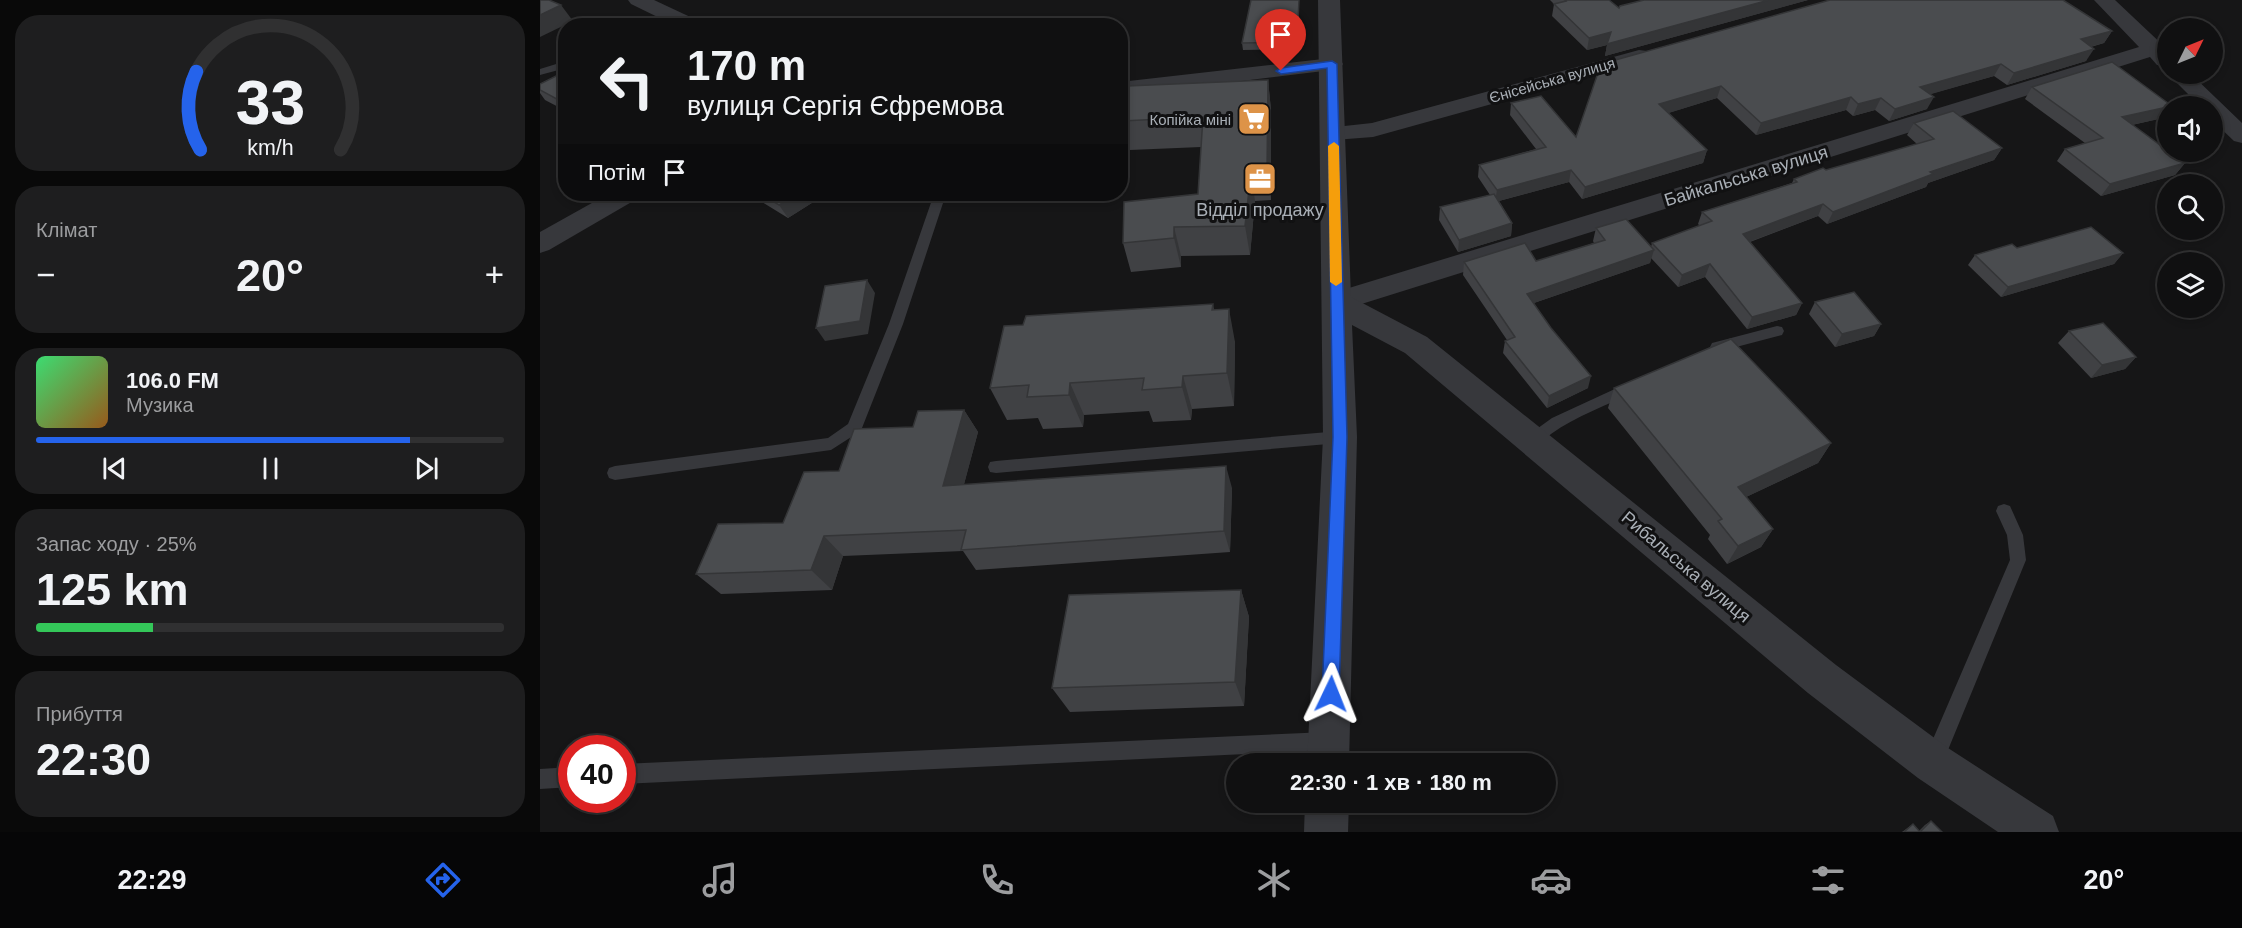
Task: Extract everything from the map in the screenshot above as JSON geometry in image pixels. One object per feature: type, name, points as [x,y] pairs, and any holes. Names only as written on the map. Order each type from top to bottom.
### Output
[{"type":"street","points":[[638,0],[677,18]]},
{"type":"street","points":[[1329,0],[1340,437],[1329,752]]},
{"type":"street","points":[[2104,0],[2157,52]]},
{"type":"street","name":"Єнісейська вулиця","points":[[1334,133],[1373,130],[1657,51]]},
{"type":"street","name":"Байкальська вулиця","points":[[1336,302],[2157,57]]},
{"type":"street","points":[[1128,87],[1332,64]]},
{"type":"street","points":[[2189,84],[2201,96]]},
{"type":"street","points":[[2223,118],[2242,136]]},
{"type":"street","points":[[540,244],[614,201]]},
{"type":"street","name":"Рибальська вулиця","points":[[1336,302],[1416,345],[1822,680],[1933,763],[2037,832]]},
{"type":"street","points":[[1326,832],[1327,813]]},
{"type":"lane","points":[[540,72],[558,66]]},
{"type":"lane","points":[[615,473],[831,444],[854,428],[896,324],[938,201]]},
{"type":"lane","points":[[1705,353],[1777,330]]},
{"type":"lane","points":[[1532,440],[1557,422],[1642,382]]},
{"type":"lane","points":[[996,467],[1340,437]]},
{"type":"lane","points":[[1933,763],[2018,560],[2015,535],[2004,511]]},
{"type":"lane","points":[[636,774],[1329,752]]},
{"type":"lane","points":[[540,779],[558,778]]},
{"type":"building","points":[[540,0],[549,0],[561,5],[540,15]]},
{"type":"building","points":[[1251,0],[1299,0],[1297,42],[1242,43]]},
{"type":"building","points":[[1565,0],[1609,0],[1619,8],[1644,0],[1769,0],[1607,44],[1611,32],[1589,38],[1554,4]]},
{"type":"building","points":[[1830,0],[2063,0],[2112,31],[2081,39],[2094,49],[2014,73],[2001,64],[1920,87],[1934,97],[1895,109],[1881,98],[1858,104],[1851,97],[1761,123],[1721,86],[1659,104],[1707,150],[1585,187],[1571,170],[1497,190],[1479,165],[1546,147],[1511,103],[1541,96],[1576,137],[1601,64]]},
{"type":"building","points":[[2112,62],[2158,96],[2157,109],[2122,117],[2157,143],[2157,162],[2185,163],[2110,184],[2065,149],[2103,138],[2032,87]]},
{"type":"building","points":[[558,75],[558,100],[540,90],[540,84]]},
{"type":"building","points":[[1268,80],[1267,171],[1251,172],[1245,226],[1174,227],[1174,238],[1123,243],[1124,202],[1198,194],[1203,117],[1128,121],[1128,86]]},
{"type":"building","points":[[1953,111],[2002,148],[1930,172],[1933,174],[1833,212],[1823,204],[1743,234],[1802,303],[1752,317],[1710,264],[1682,275],[1652,243],[1712,221],[1702,212],[1797,182],[1794,179],[1823,168],[1826,170],[1934,139],[1914,123]]},
{"type":"building","points":[[1494,194],[1512,223],[1459,240],[1440,207]]},
{"type":"building","points":[[772,201],[786,201],[779,205]]},
{"type":"building","points":[[1626,219],[1654,250],[1527,294],[1551,328],[1591,376],[1549,396],[1505,341],[1515,337],[1464,262],[1525,243],[1536,261],[1605,240],[1596,228]]},
{"type":"building","points":[[2091,227],[2123,253],[2008,287],[1975,255],[2012,244],[2017,248]]},
{"type":"building","points":[[867,280],[860,321],[816,328],[825,286]]},
{"type":"building","points":[[1854,292],[1881,324],[1842,334],[1815,302]]},
{"type":"building","points":[[1213,304],[1212,310],[1229,309],[1227,373],[1183,376],[1182,387],[1142,390],[1144,378],[1070,383],[1069,395],[1027,397],[1029,385],[990,388],[1004,326],[1023,325],[1026,316]]},
{"type":"building","points":[[2103,323],[2136,357],[2102,365],[2069,331]]},
{"type":"building","points":[[1731,339],[1831,443],[1738,487],[1773,529],[1738,546],[1718,521],[1722,519],[1614,388]]},
{"type":"building","points":[[964,410],[943,486],[1226,466],[1224,531],[961,550],[966,530],[824,536],[811,570],[696,574],[718,524],[783,523],[804,472],[839,471],[854,429],[913,427],[918,411]]},
{"type":"building","points":[[1241,590],[1235,682],[1052,688],[1069,595]]},
{"type":"building","points":[[1931,821],[1942,832],[1920,832]]},
{"type":"building","points":[[1913,824],[1920,832],[1904,832]]},
{"type":"slow traffic","points":[[1334,146],[1336,282]]},
{"type":"place","name":"Копійка міні","points":[[1254,119]]},
{"type":"place","name":"Відділ продажу","points":[[1260,179]]},
{"type":"route","points":[[1281,71],[1332,64],[1340,437],[1331,694]]}]
